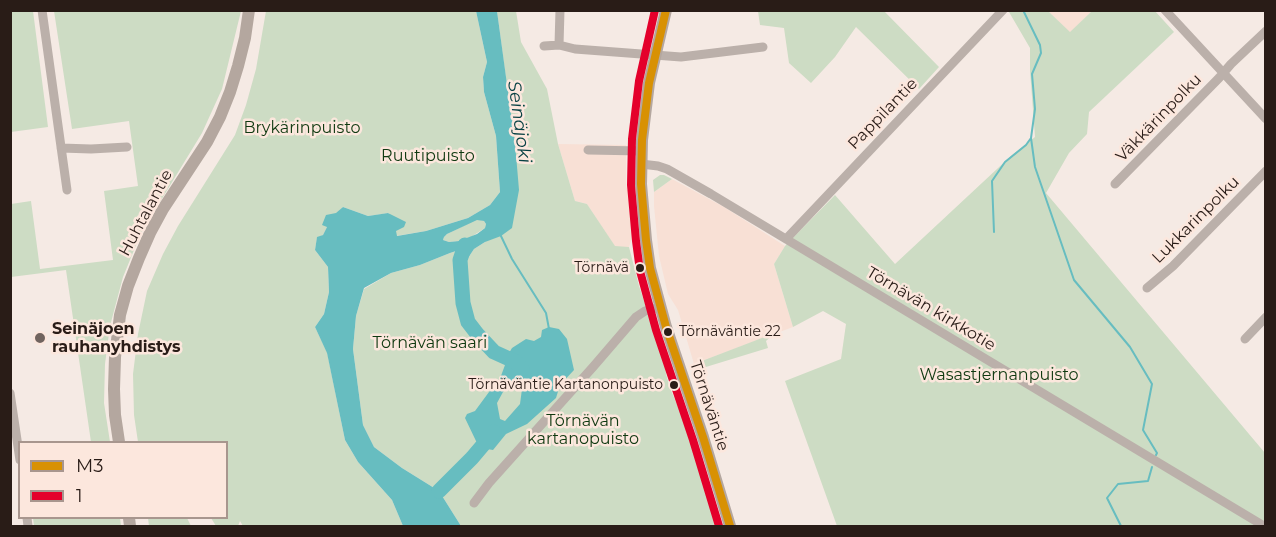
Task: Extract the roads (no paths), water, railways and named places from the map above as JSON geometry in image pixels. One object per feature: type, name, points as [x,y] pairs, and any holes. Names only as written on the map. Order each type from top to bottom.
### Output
[{"type":"main road","name":"Huhtalantie","points":[[119,441],[115,416],[115,357],[120,315],[128,286],[150,233],[220,117],[238,66],[249,10]]},
{"type":"main road","name":"Törnäväntie","points":[[666,10],[645,109],[641,164],[646,240],[650,268],[660,307],[730,526]]},
{"type":"street","points":[[42,10],[67,190]]},
{"type":"street","points":[[559,45],[560,10]]},
{"type":"street","name":"Pappilantie","points":[[786,239],[1003,10]]},
{"type":"street","points":[[1165,10],[1266,118]]},
{"type":"street","name":"Väkkärinpolku","points":[[1115,184],[1266,31]]},
{"type":"street","points":[[544,46],[559,45],[575,49],[681,57],[764,47]]},
{"type":"street","points":[[61,148],[128,147]]},
{"type":"street","points":[[588,150],[642,151]]},
{"type":"street","name":"Törnävän kirkkotie","points":[[641,164],[658,166],[667,170],[786,239],[1264,526]]},
{"type":"street","name":"Lukkarinpolku","points":[[1147,288],[1173,266],[1266,171]]},
{"type":"street","points":[[474,503],[489,483],[636,317],[645,311],[660,307]]},
{"type":"street","points":[[1245,339],[1266,317]]},
{"type":"street","points":[[10,393],[18,447]]},
{"type":"water","points":[[476,11],[497,11],[519,190],[512,228],[474,249],[468,258],[461,257],[456,251],[391,273],[364,288],[356,316],[353,349],[363,425],[374,447],[439,491],[461,526],[403,526],[392,500],[358,462],[345,440],[327,353],[315,327],[324,314],[329,292],[328,267],[315,250],[317,237],[323,235],[327,227],[322,225],[326,215],[336,213],[343,207],[368,216],[388,213],[406,222],[404,227],[396,231],[397,236],[426,231],[468,218],[490,205],[500,192],[496,136],[484,92],[483,77],[487,62]],"holes":[[[477,220],[484,221],[485,228],[477,234],[459,241],[443,240],[447,234]]]},
{"type":"water","points":[[549,327],[559,329],[567,339],[574,370],[560,385],[556,398],[527,424],[506,434],[493,450],[481,448],[465,418],[467,414],[475,411],[498,384],[506,358],[512,348],[526,339],[534,341],[541,337],[542,330]],"holes":[[[513,383],[519,384],[522,389],[520,404],[505,421],[500,419],[497,403],[503,392]]]},
{"type":"waterway","points":[[1023,10],[1040,45],[1041,53],[1032,74],[1035,109],[1031,138],[1035,167],[1074,280],[1130,347],[1152,384],[1143,430],[1157,453],[1156,455]]},
{"type":"waterway","points":[[994,232],[992,181],[1005,162],[1031,138]]},
{"type":"waterway","points":[[500,234],[512,259],[546,313],[549,329]]},
{"type":"waterway","points":[[465,245],[460,260],[463,303],[468,322],[494,352],[516,362],[522,369]]},
{"type":"waterway","points":[[439,491],[494,432]]},
{"type":"waterway","points":[[1121,526],[1107,498],[1118,484],[1148,481],[1152,467]]},
{"type":"place","name":"Törnävä","points":[[640,268]]},
{"type":"place","name":"Törnäväntie 22","points":[[668,332]]},
{"type":"place","name":"Seinäjoen rauhanyhdistys","points":[[40,338]]},
{"type":"place","name":"Törnäväntie Kartanonpuisto","points":[[674,385]]},
{"type":"water label","name":"Seinäjoki","points":[[519,122]]},
{"type":"park label","name":"Brykärinpuisto","points":[[302,128]]},
{"type":"park label","name":"Ruutipuisto","points":[[428,156]]},
{"type":"park label","name":"Törnävän saari","points":[[430,343]]},
{"type":"park label","name":"Wasastjernanpuisto","points":[[999,375]]},
{"type":"park label","name":"Törnävän kartanopuisto","points":[[583,430]]}]
